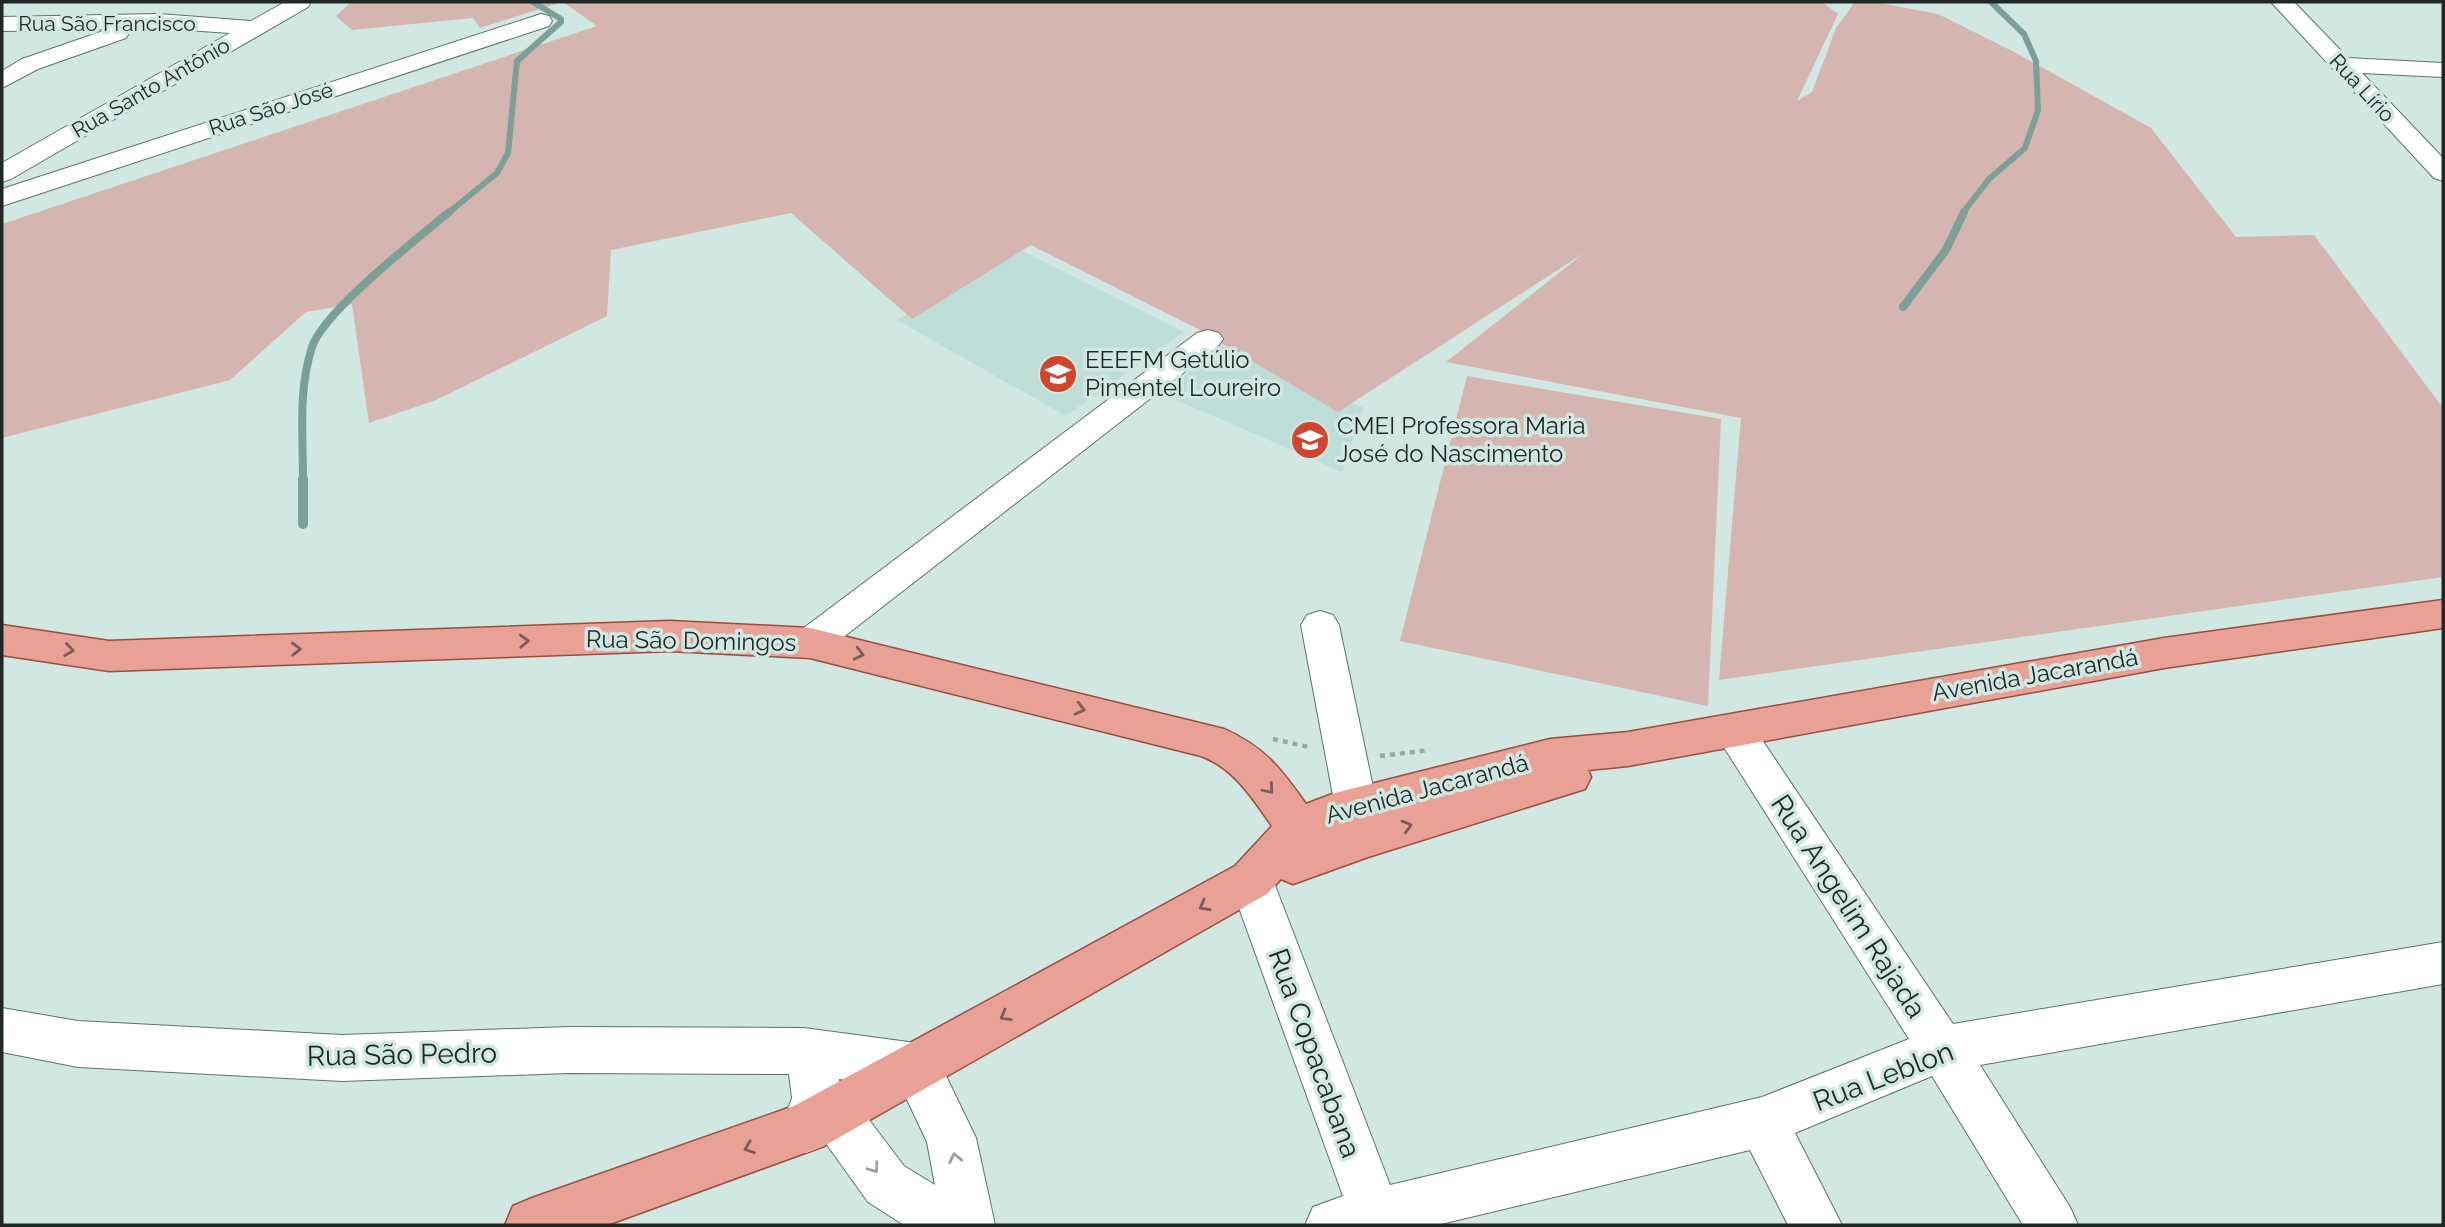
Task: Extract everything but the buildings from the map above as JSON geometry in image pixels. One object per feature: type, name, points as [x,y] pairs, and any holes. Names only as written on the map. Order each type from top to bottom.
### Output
[{"type":"main road","name":"Avenida Jacarandá","points":[[531,1225],[820,1120],[1251,880],[1307,842],[1335,811],[1362,822],[1573,776],[1628,749],[2164,653],[2443,614]]},
{"type":"main road","name":"Rua São Domingos","points":[[2,640],[109,656],[670,636],[810,643],[1209,741],[1235,752],[1272,791],[1307,842]]},
{"type":"street","name":"Rua Santo Antônio","points":[[2,174],[300,2]]},
{"type":"street","name":"Rua Lírio","points":[[2282,2],[2340,65],[2439,164]]},
{"type":"street","name":"Rua São Francisco","points":[[2,24],[159,21],[255,28]]},
{"type":"street","points":[[2,81],[30,64],[83,43],[159,21]]},
{"type":"street","name":"Rua São José","points":[[2,198],[541,21]]},
{"type":"street","points":[[2340,65],[2443,70]]},
{"type":"street","points":[[810,643],[1208,339]]},
{"type":"street","points":[[1320,625],[1362,822]]},
{"type":"street","name":"Rua Angelim Rajada","points":[[1734,730],[1942,1049],[2052,1225]]},
{"type":"street","name":"Rua Copacabana","points":[[1251,880],[1362,1222]]},
{"type":"street","name":"Rua Leblon","points":[[1362,1222],[1762,1122],[1942,1049],[2443,963]]},
{"type":"street","name":"Rua São Pedro","points":[[2,1030],[78,1044],[342,1058],[569,1050],[804,1051],[916,1066]]},
{"type":"street","points":[[804,1051],[816,1077],[820,1120],[886,1184],[951,1225]]},
{"type":"street","points":[[916,1066],[951,1138],[969,1225]]},
{"type":"street","points":[[1762,1122],[1816,1225]]},
{"type":"path","points":[[1271,738],[1310,747]]},
{"type":"path","points":[[1372,757],[1441,750]]},
{"type":"shaded area","points":[[351,2],[562,2],[480,28],[473,18],[352,30],[336,16]]},
{"type":"shaded area","points":[[563,2],[1822,2],[1838,14],[1797,101],[1812,92],[1836,28],[1855,2],[1875,2],[1938,14],[2018,54],[2151,128],[2236,237],[2314,235],[2443,408],[2443,577],[1719,680],[1741,418],[1446,362],[1584,253],[1338,412],[1196,328],[1031,245],[912,319],[791,213],[611,250],[607,316],[436,400],[369,423],[352,304],[306,312],[230,380],[2,438],[2,224],[597,26]]},
{"type":"shaded area","name":"EEEFM Getúlio Pimentel Loureiro","points":[[1017,248],[1184,332],[1066,416],[897,320]]},
{"type":"shaded area","name":"CMEI Professora Maria José do Nascimento","points":[[1218,345],[1364,408],[1342,472],[1165,395]]},
{"type":"shaded area","points":[[1467,376],[1721,419],[1708,706],[1400,641]]},
{"type":"waterway","points":[[447,214],[497,173],[508,153],[517,61],[561,22],[561,19],[533,2]]},
{"type":"waterway","points":[[1962,214],[1989,179],[2025,148],[2038,110],[2036,61],[2024,34],[1991,2]]},
{"type":"waterway","points":[[303,480],[302,413],[305,380],[312,347],[320,332],[373,276],[449,212]]},
{"type":"waterway","points":[[1903,307],[1946,250],[1964,212]]},
{"type":"waterway","points":[[303,480],[303,524]]},
{"type":"place","name":"EEEFM Getúlio Pimentel Loureiro","points":[[1058,374]]},
{"type":"place","name":"CMEI Professora Maria José do Nascimento","points":[[1310,440]]}]
